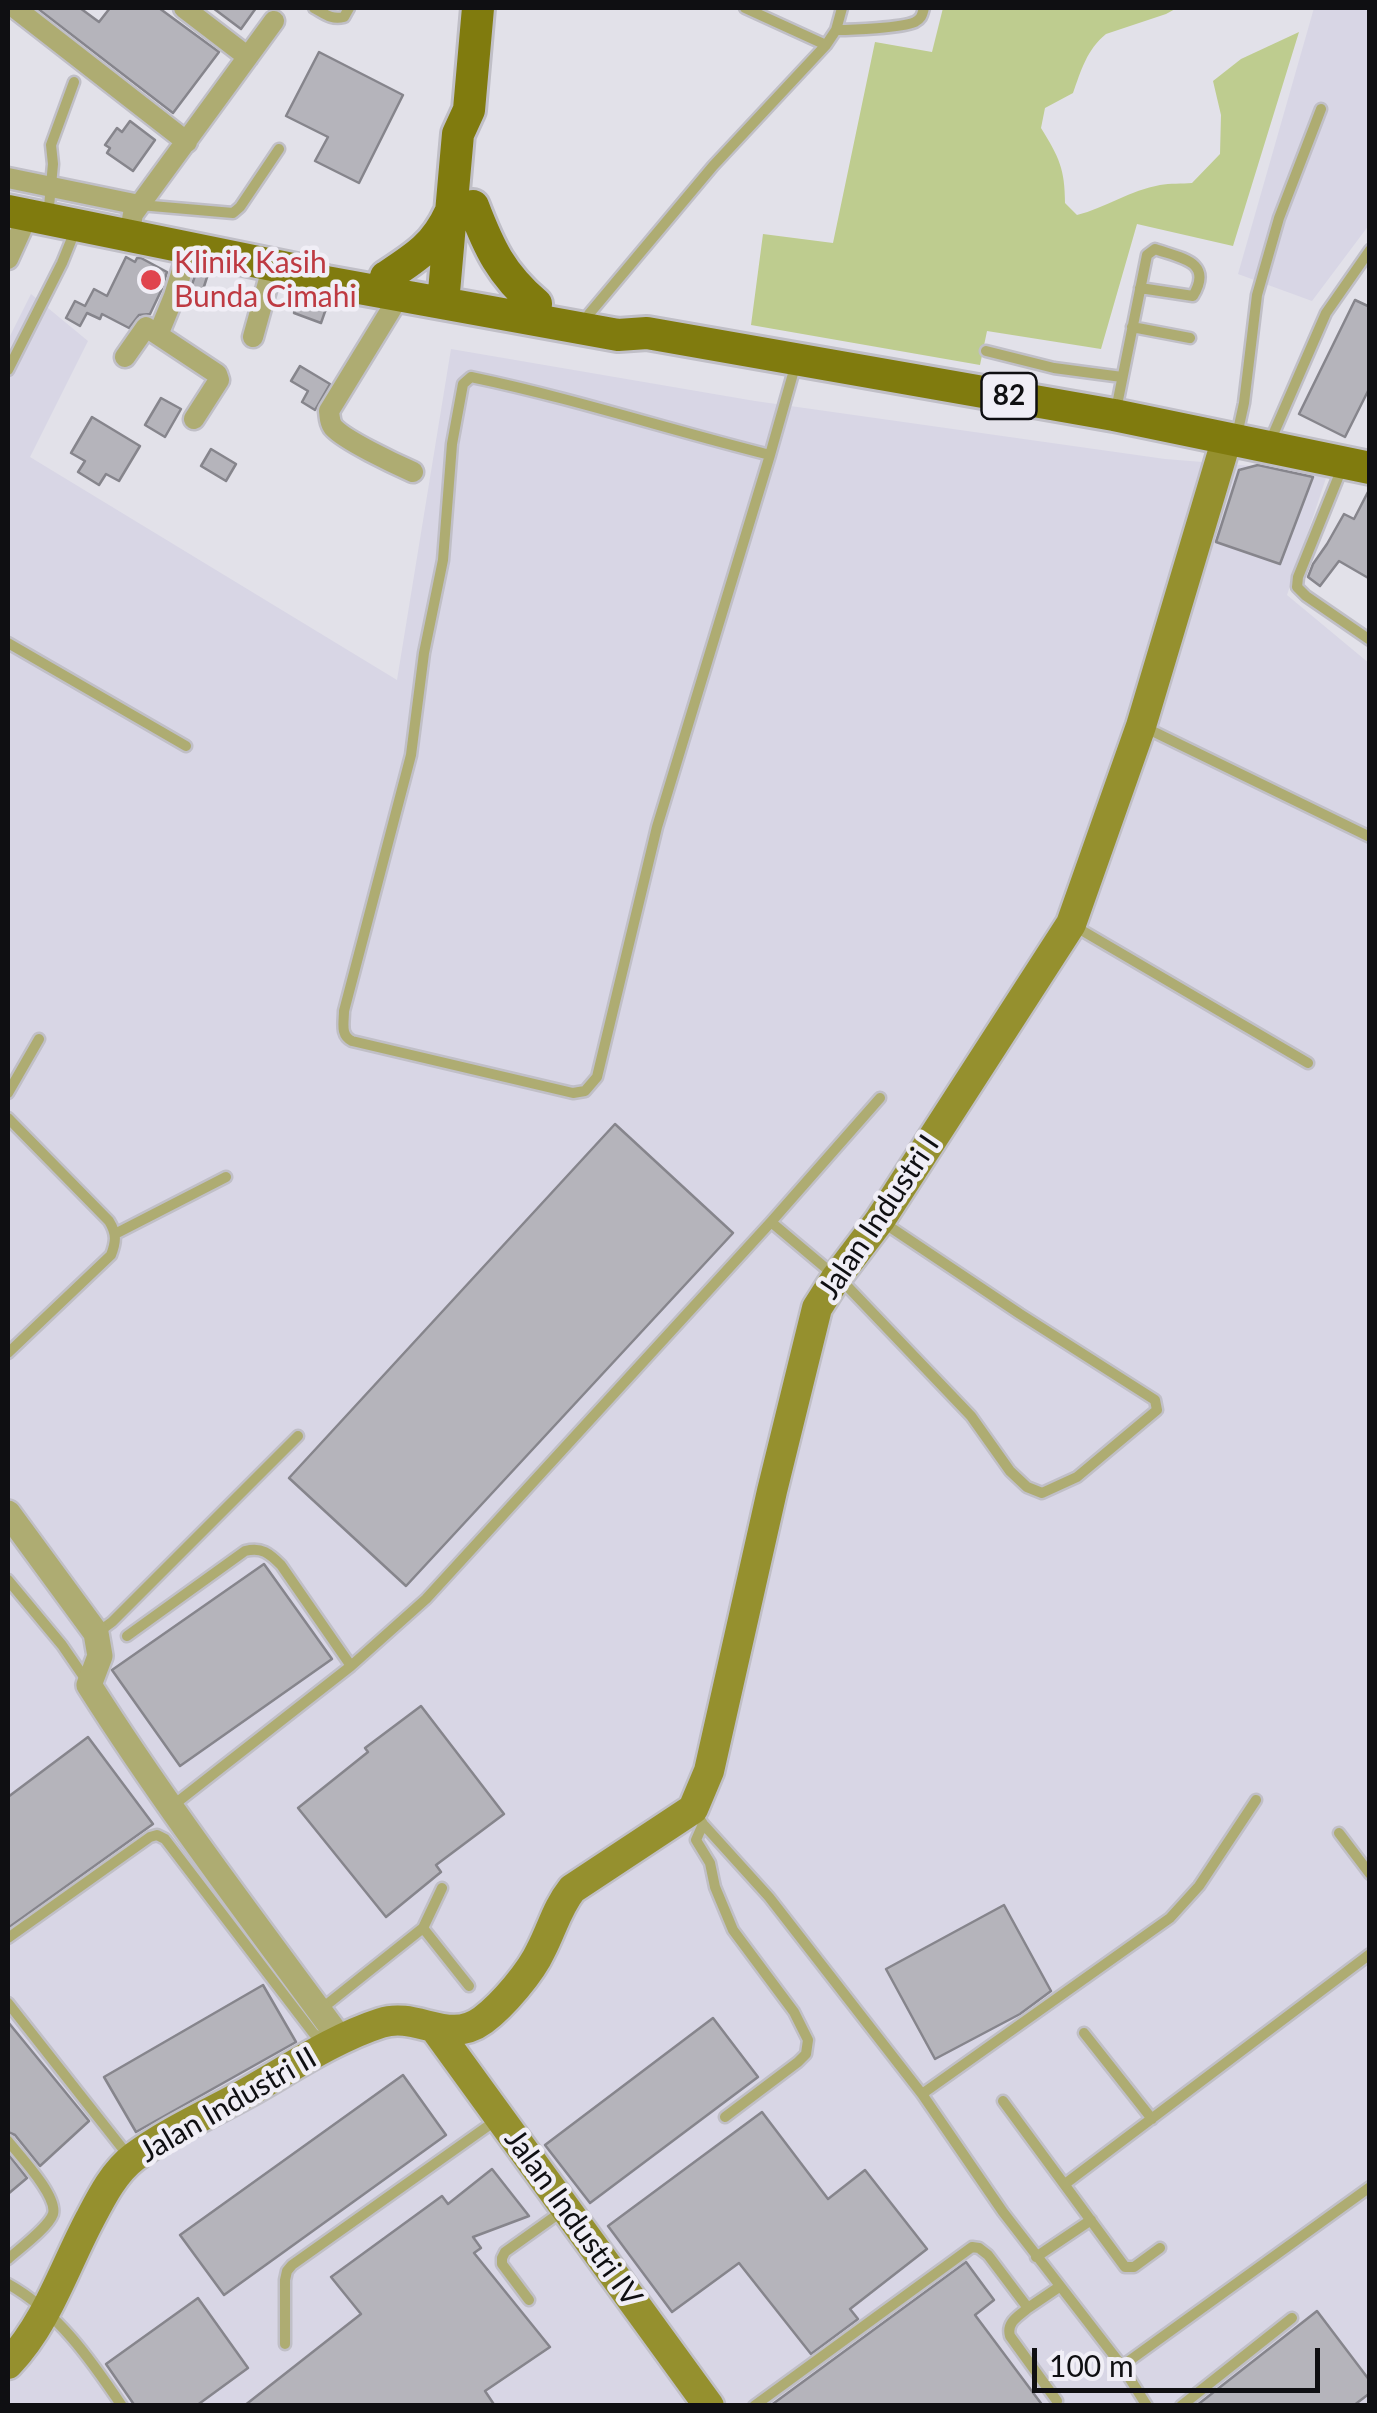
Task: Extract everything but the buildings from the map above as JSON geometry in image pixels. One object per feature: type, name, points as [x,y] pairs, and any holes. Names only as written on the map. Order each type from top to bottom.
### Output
[{"type":"main road","points":[[455,297],[463,205],[458,134],[469,110],[478,8]]},
{"type":"main road","points":[[393,286],[463,205]]},
{"type":"main road","points":[[463,205],[489,250],[536,304]]},
{"type":"main road","name":"82","points":[[42,211],[134,220],[188,248],[285,267],[329,267],[393,286],[618,335],[646,333],[1114,415],[1359,463]]},
{"type":"main road","name":"82","points":[[455,297],[536,304],[620,319],[646,333]]},
{"type":"main road","name":"Jalan Industri I","points":[[698,1817],[817,1308],[880,1220],[1071,924],[1244,441]]},
{"type":"main road","points":[[436,2030],[468,2029],[485,2019],[539,1956],[562,1902],[572,1889],[698,1817]]},
{"type":"main road","name":"Jalan Industri II","points":[[8,2364],[46,2311],[104,2192],[131,2159],[338,2042],[384,2021],[405,2020],[436,2030]]},
{"type":"main road","name":"Jalan Industri IV","points":[[436,2030],[709,2406]]},
{"type":"street","points":[[15,8],[186,142]]},
{"type":"street","points":[[184,8],[248,57]]},
{"type":"street","points":[[8,178],[42,211],[134,220],[274,20]]},
{"type":"street","points":[[8,259],[42,211]]},
{"type":"street","points":[[158,335],[188,248]]},
{"type":"street","points":[[253,337],[285,267]]},
{"type":"street","points":[[393,286],[329,411],[330,422],[371,452],[413,472]]},
{"type":"street","points":[[125,357],[146,328],[219,376],[194,419]]},
{"type":"street","points":[[8,1513],[96,1633],[100,1656],[89,1685],[134,1757],[320,2010],[338,2042]]},
{"type":"lane","points":[[314,8],[331,18],[344,17],[349,8]]},
{"type":"lane","points":[[745,8],[826,45]]},
{"type":"lane","points":[[589,314],[713,166],[826,45],[836,30],[842,8]]},
{"type":"lane","points":[[836,30],[914,22],[924,8]]},
{"type":"lane","points":[[8,370],[62,263],[42,211],[53,164],[51,145],[74,82]]},
{"type":"lane","points":[[1244,441],[1244,403],[1257,295],[1278,218],[1321,108]]},
{"type":"lane","points":[[134,220],[233,213],[279,150]]},
{"type":"lane","points":[[1114,415],[1122,378],[1132,326],[1147,254],[1155,250],[1188,260],[1198,271],[1199,282],[1193,296],[1140,288]]},
{"type":"lane","points":[[1244,441],[1370,250]]},
{"type":"lane","points":[[1132,326],[1190,338]]},
{"type":"lane","points":[[986,351],[1054,368],[1122,378]]},
{"type":"lane","points":[[770,456],[519,387],[471,377],[463,384],[452,444],[443,560],[424,654],[412,754],[344,1011],[346,1038],[573,1093],[585,1090],[598,1076],[657,827],[770,456],[796,359]]},
{"type":"lane","points":[[1359,463],[1298,577],[1297,587],[1370,640]]},
{"type":"lane","points":[[8,643],[186,746]]},
{"type":"lane","points":[[1141,726],[1370,837]]},
{"type":"lane","points":[[1071,924],[1308,1063]]},
{"type":"lane","points":[[8,1093],[38,1039]]},
{"type":"lane","points":[[170,1808],[351,1666],[426,1598],[880,1098]]},
{"type":"lane","points":[[8,1118],[115,1234],[110,1255],[8,1353]]},
{"type":"lane","points":[[115,1234],[226,1178]]},
{"type":"lane","points":[[771,1222],[847,1286],[971,1416],[1010,1472],[1027,1487],[1042,1493],[1077,1477],[1157,1410],[1156,1400],[880,1220]]},
{"type":"lane","points":[[96,1633],[112,1622],[298,1436]]},
{"type":"lane","points":[[127,1636],[254,1548],[267,1551],[281,1565],[351,1666]]},
{"type":"lane","points":[[8,1580],[62,1645],[89,1685]]},
{"type":"lane","points":[[922,2094],[1170,1918],[1199,1886],[1256,1800]]},
{"type":"lane","points":[[698,1817],[768,1897],[922,2094],[1036,2257],[1122,2366],[1147,2406]]},
{"type":"lane","points":[[698,1817],[696,1840],[710,1863],[715,1888],[733,1930],[794,2012],[808,2040],[806,2054],[798,2062],[724,2117]]},
{"type":"lane","points":[[1339,1833],[1370,1874]]},
{"type":"lane","points":[[8,1938],[157,1835],[166,1839],[314,2034],[338,2042]]},
{"type":"lane","points":[[320,2010],[423,1928],[442,1888]]},
{"type":"lane","points":[[423,1928],[470,1986]]},
{"type":"lane","points":[[1065,2184],[1370,1954]]},
{"type":"lane","points":[[8,2004],[131,2159]]},
{"type":"lane","points":[[1084,2033],[1152,2119]]},
{"type":"lane","points":[[1004,2101],[1124,2268],[1134,2267],[1160,2248]]},
{"type":"lane","points":[[285,2344],[286,2271],[500,2118]]},
{"type":"lane","points":[[8,2141],[32,2170],[54,2212],[48,2223],[8,2259]]},
{"type":"lane","points":[[1122,2366],[1370,2187]]},
{"type":"lane","points":[[529,2300],[502,2264],[502,2258],[566,2209]]},
{"type":"lane","points":[[1036,2257],[1091,2220]]},
{"type":"lane","points":[[754,2406],[972,2247],[988,2255],[1028,2308]]},
{"type":"lane","points":[[8,2284],[60,2323],[118,2404]]},
{"type":"lane","points":[[1057,2401],[1008,2329],[1028,2308],[1059,2287]]},
{"type":"lane","points":[[1181,2406],[1292,2318]]},
{"type":"shaded area","points":[[1314,8],[1369,8],[1369,225],[1312,301],[1238,274]]},
{"type":"shaded area","points":[[31,294],[88,341],[30,457],[397,680],[451,349],[755,401],[1165,459],[1328,472],[1287,595],[1370,664],[1369,2405],[8,2405],[8,340]]},
{"type":"green space","points":[[943,8],[1177,8],[1106,34],[1089,53],[1073,93],[1045,108],[1041,128],[1060,164],[1065,203],[1077,215],[1149,187],[1192,183],[1220,154],[1221,115],[1213,81],[1241,59],[1299,32],[1233,246],[1137,224],[1101,349],[987,331],[980,365],[751,325],[763,234],[833,243],[875,42],[932,52]]},
{"type":"place","name":"Klinik Kasih Bunda Cimahi","points":[[151,280]]}]
